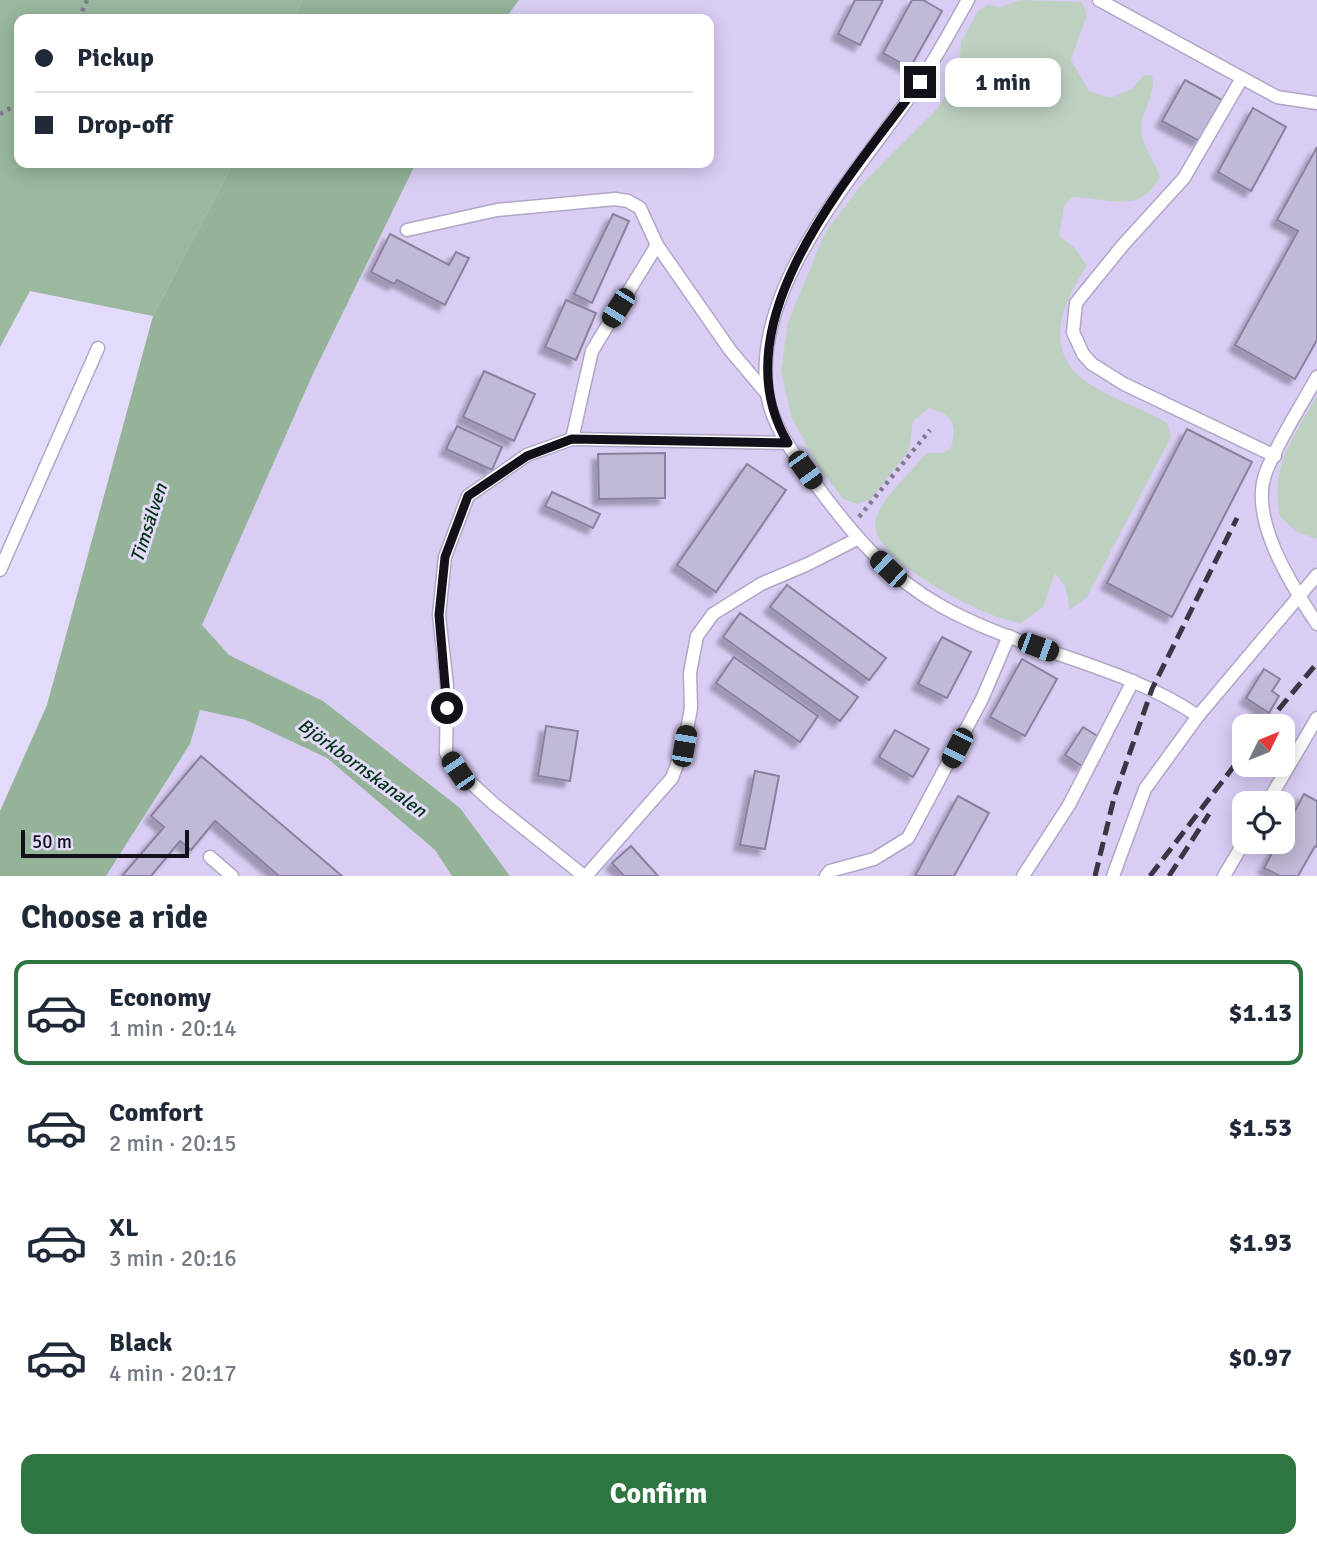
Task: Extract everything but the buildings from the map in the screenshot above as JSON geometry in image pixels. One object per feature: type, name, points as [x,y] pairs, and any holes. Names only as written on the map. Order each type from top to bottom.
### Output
[{"type":"lane","points":[[968,0],[920,82],[829,207],[807,242],[787,285],[772,329],[766,364],[767,394],[778,427],[853,534],[914,589],[942,607],[1009,636],[1133,681],[1174,700],[1198,716]]},
{"type":"lane","points":[[1098,0],[1277,97],[1317,103]]},
{"type":"lane","points":[[1242,78],[1184,178],[1123,245],[1076,303],[1073,332],[1083,354],[1092,365],[1124,384],[1275,456]]},
{"type":"lane","points":[[407,230],[496,210],[615,199],[628,201],[640,208],[657,245],[730,350],[767,394]]},
{"type":"lane","points":[[572,439],[592,351],[657,245]]},
{"type":"lane","points":[[0,570],[98,348]]},
{"type":"lane","points":[[1317,377],[1265,474],[1262,514],[1299,596],[1317,624]]},
{"type":"lane","points":[[788,443],[572,439],[527,456],[468,496],[445,557],[439,615],[447,686],[446,753],[458,771],[494,804],[585,876],[672,778],[684,746],[691,708],[690,674],[697,636],[713,614],[761,583],[808,564],[853,534]]},
{"type":"lane","points":[[1113,876],[1145,789],[1198,716],[1317,575]]},
{"type":"lane","points":[[825,876],[830,871],[874,859],[908,838],[982,699],[1009,636]]},
{"type":"lane","points":[[1023,876],[1069,805],[1133,681]]},
{"type":"lane","points":[[1274,791],[1317,718]]},
{"type":"lane","points":[[1224,876],[1237,854]]},
{"type":"lane","points":[[210,857],[232,876]]},
{"type":"path","points":[[853,534],[930,430]]},
{"type":"shaded area","points":[[0,0],[302,0],[296,14],[14,14],[14,168],[230,168],[153,316],[30,291],[0,347]]},
{"type":"shaded area","points":[[519,0],[1317,0],[1317,876],[510,876],[460,808],[323,701],[229,655],[202,625],[312,376],[414,168],[714,168],[714,14],[509,14]]},
{"type":"shaded area","points":[[1020,0],[1082,2],[1087,15],[1071,60],[1089,91],[1110,98],[1132,89],[1144,75],[1152,75],[1152,91],[1141,127],[1145,145],[1160,177],[1152,189],[1133,200],[1123,202],[1072,197],[1064,206],[1059,236],[1075,248],[1087,266],[1067,303],[1060,331],[1065,357],[1081,378],[1167,423],[1171,437],[1087,597],[1070,610],[1065,586],[1055,573],[1043,607],[1021,623],[984,612],[934,586],[892,554],[879,538],[875,523],[877,515],[896,486],[927,453],[942,453],[951,448],[954,433],[949,418],[929,408],[913,421],[909,450],[871,499],[857,504],[843,499],[818,466],[791,416],[781,370],[788,322],[825,233],[862,184],[939,107],[959,68],[961,42],[978,11],[988,5],[1000,7]]},
{"type":"shaded area","points":[[1317,396],[1315,539],[1296,531],[1280,517],[1278,482],[1285,453]]},
{"type":"shaded area","points":[[200,710],[246,720],[327,758],[435,850],[452,876],[106,876],[190,744]]},
{"type":"water","points":[[302,0],[519,0],[509,14],[296,14]]},
{"type":"water","points":[[230,168],[414,168],[312,376],[202,625],[229,655],[323,701],[460,808],[510,876],[452,876],[435,850],[327,758],[246,720],[200,710],[190,744],[106,876],[0,876],[0,811],[47,705],[153,316]]},
{"type":"railway","points":[[1095,876],[1114,798],[1152,689],[1237,518]]},
{"type":"railway","points":[[1275,714],[1317,663]]},
{"type":"railway","points":[[1150,876],[1232,769]]},
{"type":"railway","points":[[1169,876],[1209,814]]},
{"type":"route","points":[[447,708],[439,615],[445,557],[468,496],[527,456],[572,439],[788,443],[778,427],[767,394],[766,364],[772,329],[787,285],[807,242],[829,207],[920,82]]},
{"type":"water label","name":"Timsälven","points":[[149,523]]},
{"type":"water label","name":"Björkbornskanalen","points":[[362,768]]}]
